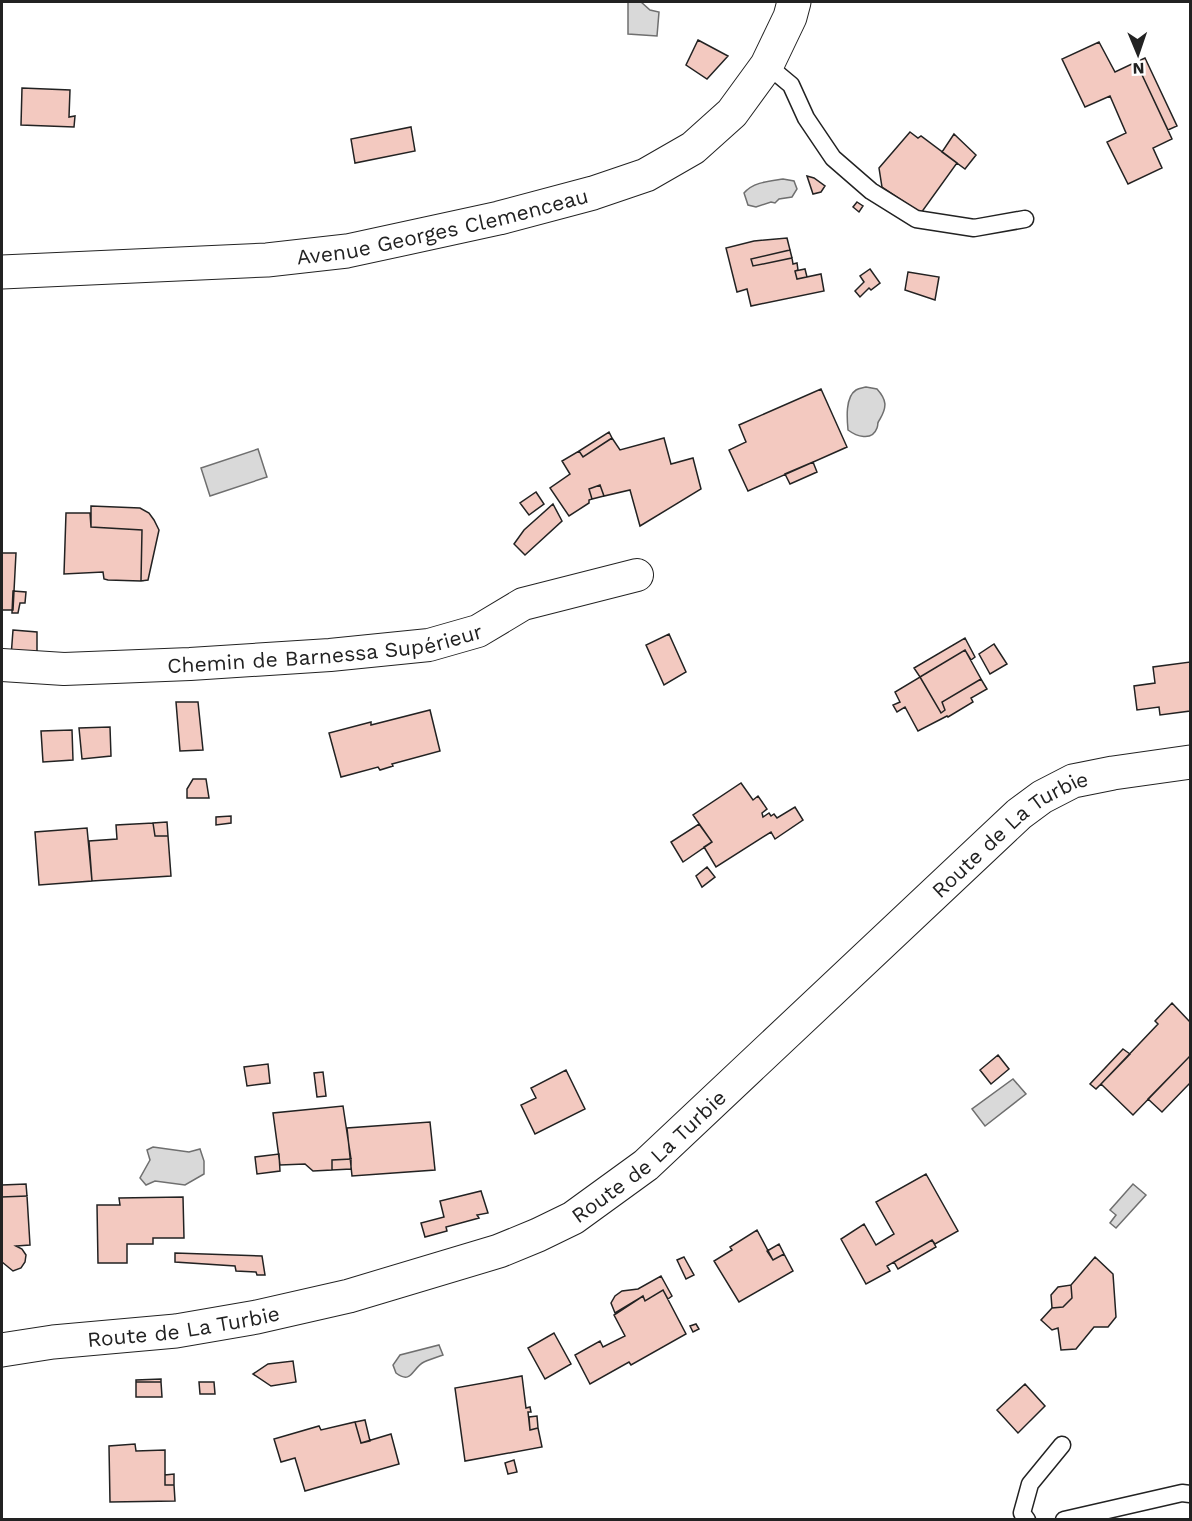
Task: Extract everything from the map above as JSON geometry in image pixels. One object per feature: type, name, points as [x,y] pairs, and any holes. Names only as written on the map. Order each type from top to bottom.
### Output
[{"type":"main road","name":"Avenue Georges Clemenceau","points":[[2,272],[267,260],[347,251],[499,219],[646,175],[693,148],[732,113],[767,65],[790,17],[794,2]]},
{"type":"main road","name":"Route de La Turbie","points":[[2,1350],[52,1342],[176,1331],[257,1317],[349,1296],[499,1251],[538,1236],[573,1218],[646,1166],[1019,814],[1042,797],[1073,781],[1191,762]]},
{"type":"street","name":"Chemin de Barnessa Supérieur","points":[[2,665],[64,669],[190,664],[330,655],[429,645],[478,631],[523,604],[637,575]]},
{"type":"lane","points":[[767,65],[791,85],[806,118],[833,158],[872,190],[916,219],[974,228],[1025,219]]},
{"type":"lane","points":[[1027,1520],[1022,1513],[1030,1484],[1062,1445]]},
{"type":"lane","points":[[1064,1520],[1182,1493],[1191,1494]]},
{"type":"shaded area","points":[[628,2],[641,2],[650,10],[659,12],[657,36],[628,34]]},
{"type":"shaded area","points":[[783,179],[794,181],[797,189],[792,197],[756,207],[748,205],[744,193],[752,186]]},
{"type":"shaded area","points":[[866,387],[877,389],[883,397],[885,407],[875,432],[864,436],[848,430],[847,414],[852,393]]},
{"type":"shaded area","points":[[258,449],[267,477],[210,496],[201,468]]},
{"type":"shaded area","points":[[1013,1079],[1026,1094],[985,1126],[972,1109]]},
{"type":"shaded area","points":[[153,1147],[189,1152],[200,1149],[204,1161],[204,1174],[185,1185],[155,1181],[146,1185],[140,1178],[150,1160],[147,1150]]},
{"type":"shaded area","points":[[1133,1184],[1146,1195],[1116,1228],[1110,1223],[1116,1215],[1110,1210]]},
{"type":"shaded area","points":[[439,1345],[443,1355],[424,1362],[409,1376],[405,1377],[396,1373],[393,1365],[400,1355]]},
{"type":"building","points":[[698,40],[728,56],[707,79],[686,65]]},
{"type":"building","points":[[1099,42],[1115,72],[1136,62],[1172,139],[1153,148],[1162,168],[1128,184],[1107,142],[1126,133],[1110,96],[1085,107],[1062,59]]},
{"type":"building","points":[[1145,58],[1177,126],[1168,130],[1136,62]]},
{"type":"building","points":[[22,88],[70,90],[69,117],[75,116],[74,127],[21,125]]},
{"type":"building","points":[[411,127],[415,151],[355,163],[351,139]]},
{"type":"building","points":[[910,132],[918,138],[921,136],[957,163],[921,213],[882,187],[879,168]]},
{"type":"building","points":[[954,134],[976,155],[965,169],[942,152]]},
{"type":"building","points":[[807,176],[825,186],[821,192],[813,194]]},
{"type":"building","points":[[857,202],[863,206],[859,212],[853,207]]},
{"type":"building","points":[[787,238],[790,250],[751,259],[753,266],[792,258],[793,264],[797,263],[798,270],[795,271],[797,279],[821,274],[824,291],[751,306],[747,289],[737,292],[726,248],[754,241]]},
{"type":"building","points":[[790,250],[792,258],[753,266],[751,259]]},
{"type":"building","points":[[805,269],[807,277],[797,279],[795,271]]},
{"type":"building","points":[[870,269],[880,283],[871,290],[869,288],[860,297],[855,291],[864,282],[860,276]]},
{"type":"building","points":[[908,272],[939,277],[935,300],[905,290]]},
{"type":"building","points":[[821,389],[847,447],[748,491],[729,450],[746,442],[739,425]]},
{"type":"building","points":[[609,432],[612,438],[583,457],[579,451]]},
{"type":"building","points":[[612,438],[620,450],[664,438],[671,464],[693,458],[701,489],[640,526],[630,490],[604,496],[600,485],[589,489],[592,499],[589,503],[569,516],[550,488],[570,474],[562,461],[579,451],[583,457]]},
{"type":"building","points":[[813,462],[817,472],[790,484],[785,474]]},
{"type":"building","points":[[600,485],[604,496],[592,499],[589,489]]},
{"type":"building","points":[[536,492],[544,504],[529,515],[520,503]]},
{"type":"building","points":[[553,504],[562,521],[525,555],[514,544],[524,530]]},
{"type":"building","points":[[91,506],[140,508],[149,513],[159,530],[148,580],[141,581],[142,530],[91,527]]},
{"type":"building","points":[[66,513],[90,513],[91,527],[142,530],[141,581],[108,580],[104,579],[103,572],[64,574]]},
{"type":"building","points":[[2,553],[16,553],[13,610],[2,610]]},
{"type":"building","points":[[13,591],[26,592],[25,603],[20,603],[18,613],[12,613]]},
{"type":"building","points":[[13,630],[37,632],[37,656],[11,657]]},
{"type":"building","points":[[669,634],[686,672],[664,685],[646,645]]},
{"type":"building","points":[[965,638],[975,657],[971,660],[965,650],[920,677],[914,668]]},
{"type":"building","points":[[994,644],[1007,664],[990,674],[979,654]]},
{"type":"building","points":[[965,650],[981,679],[942,702],[945,710],[941,713],[920,677]]},
{"type":"building","points":[[1190,662],[1190,711],[1160,715],[1159,707],[1137,710],[1134,686],[1155,683],[1153,667]]},
{"type":"building","points":[[920,677],[941,713],[945,710],[942,702],[981,679],[987,689],[971,698],[973,702],[918,731],[905,707],[897,712],[893,705],[900,702],[895,692]]},
{"type":"building","points":[[176,702],[198,702],[203,750],[180,751]]},
{"type":"building","points":[[430,710],[440,751],[392,764],[393,766],[380,770],[378,767],[341,777],[329,733]]},
{"type":"building","points":[[110,727],[111,756],[82,759],[79,728]]},
{"type":"building","points":[[72,730],[73,760],[43,762],[41,731]]},
{"type":"building","points":[[193,779],[206,779],[209,798],[187,798],[187,789]]},
{"type":"building","points":[[741,783],[753,800],[758,796],[767,809],[762,813],[763,817],[769,813],[771,816],[774,814],[777,818],[795,807],[803,820],[775,839],[771,832],[716,867],[704,847],[712,842],[693,815]]},
{"type":"building","points":[[231,816],[231,823],[216,825],[216,817]]},
{"type":"building","points":[[167,822],[168,836],[155,836],[153,823]]},
{"type":"building","points":[[153,823],[155,836],[168,836],[171,876],[92,881],[89,841],[117,839],[116,825]]},
{"type":"building","points":[[699,824],[712,842],[683,862],[671,842]]},
{"type":"building","points":[[87,828],[92,881],[39,885],[35,832]]},
{"type":"building","points":[[707,867],[715,877],[702,887],[696,876]]},
{"type":"building","points":[[1172,1003],[1190,1022],[1190,1056],[1133,1115],[1101,1084],[1158,1024],[1155,1021]]},
{"type":"building","points":[[1123,1049],[1130,1054],[1096,1089],[1090,1084]]},
{"type":"building","points":[[998,1055],[1009,1069],[991,1084],[980,1070]]},
{"type":"building","points":[[1190,1056],[1190,1083],[1162,1112],[1148,1099]]},
{"type":"building","points":[[268,1064],[270,1083],[247,1086],[244,1067]]},
{"type":"building","points":[[566,1070],[585,1109],[535,1134],[521,1105],[536,1098],[531,1088]]},
{"type":"building","points":[[323,1072],[326,1096],[317,1097],[314,1073]]},
{"type":"building","points":[[343,1106],[351,1159],[332,1160],[332,1170],[313,1171],[305,1164],[280,1165],[273,1113]]},
{"type":"building","points":[[430,1122],[435,1170],[352,1176],[347,1128]]},
{"type":"building","points":[[279,1154],[280,1171],[257,1174],[255,1157]]},
{"type":"building","points":[[351,1159],[351,1169],[332,1170],[332,1160]]},
{"type":"building","points":[[926,1174],[958,1231],[935,1244],[932,1240],[887,1266],[890,1271],[866,1284],[841,1239],[864,1224],[876,1245],[894,1234],[876,1202]]},
{"type":"building","points":[[26,1184],[27,1196],[2,1197],[2,1185]]},
{"type":"building","points":[[481,1191],[488,1213],[477,1215],[479,1218],[446,1227],[447,1231],[425,1237],[421,1223],[444,1217],[440,1201]]},
{"type":"building","points":[[27,1196],[30,1245],[16,1246],[26,1255],[21,1268],[13,1271],[2,1262],[2,1197]]},
{"type":"building","points":[[183,1197],[184,1238],[153,1238],[153,1244],[127,1244],[127,1263],[98,1263],[97,1205],[120,1205],[119,1198]]},
{"type":"building","points":[[757,1230],[773,1260],[784,1254],[793,1271],[739,1302],[714,1261],[732,1250],[730,1247]]},
{"type":"building","points":[[932,1240],[936,1247],[898,1269],[894,1262]]},
{"type":"building","points":[[779,1244],[784,1254],[773,1260],[767,1251]]},
{"type":"building","points":[[175,1253],[262,1256],[265,1275],[236,1271],[235,1266],[175,1262]]},
{"type":"building","points":[[684,1257],[694,1275],[686,1279],[677,1260]]},
{"type":"building","points":[[1095,1257],[1113,1274],[1116,1317],[1108,1327],[1094,1327],[1076,1349],[1061,1350],[1058,1328],[1052,1330],[1041,1320],[1052,1308],[1063,1307],[1072,1298],[1071,1285]]},
{"type":"building","points":[[661,1276],[672,1296],[668,1299],[663,1290],[645,1301],[643,1296],[615,1313],[611,1303],[615,1296],[622,1291],[638,1289]]},
{"type":"building","points":[[1071,1285],[1072,1298],[1063,1307],[1052,1308],[1051,1295],[1058,1287]]},
{"type":"building","points":[[663,1290],[686,1334],[631,1365],[629,1362],[590,1384],[575,1355],[600,1341],[603,1347],[625,1336],[614,1315],[643,1296],[645,1301]]},
{"type":"building","points":[[696,1324],[699,1329],[693,1332],[690,1326]]},
{"type":"building","points":[[554,1333],[571,1364],[545,1379],[528,1348]]},
{"type":"building","points":[[293,1361],[296,1382],[271,1386],[253,1374],[268,1364]]},
{"type":"building","points":[[522,1376],[526,1408],[530,1407],[531,1412],[528,1412],[530,1430],[538,1428],[542,1447],[465,1461],[455,1388]]},
{"type":"building","points":[[161,1379],[161,1382],[136,1382],[136,1380]]},
{"type":"building","points":[[136,1382],[161,1382],[162,1397],[136,1397]]},
{"type":"building","points":[[199,1382],[214,1382],[215,1394],[200,1394]]},
{"type":"building","points":[[1025,1384],[1045,1406],[1018,1433],[997,1410]]},
{"type":"building","points":[[537,1416],[538,1428],[530,1430],[529,1417]]},
{"type":"building","points":[[365,1420],[370,1441],[361,1443],[355,1422]]},
{"type":"building","points":[[355,1422],[361,1443],[391,1434],[399,1464],[305,1491],[295,1458],[281,1462],[274,1439],[319,1426],[321,1430]]},
{"type":"building","points":[[135,1444],[136,1451],[165,1450],[165,1485],[174,1485],[175,1501],[110,1502],[109,1446]]},
{"type":"building","points":[[514,1460],[517,1472],[508,1474],[505,1463]]},
{"type":"building","points":[[174,1474],[174,1485],[165,1485],[165,1475]]}]
